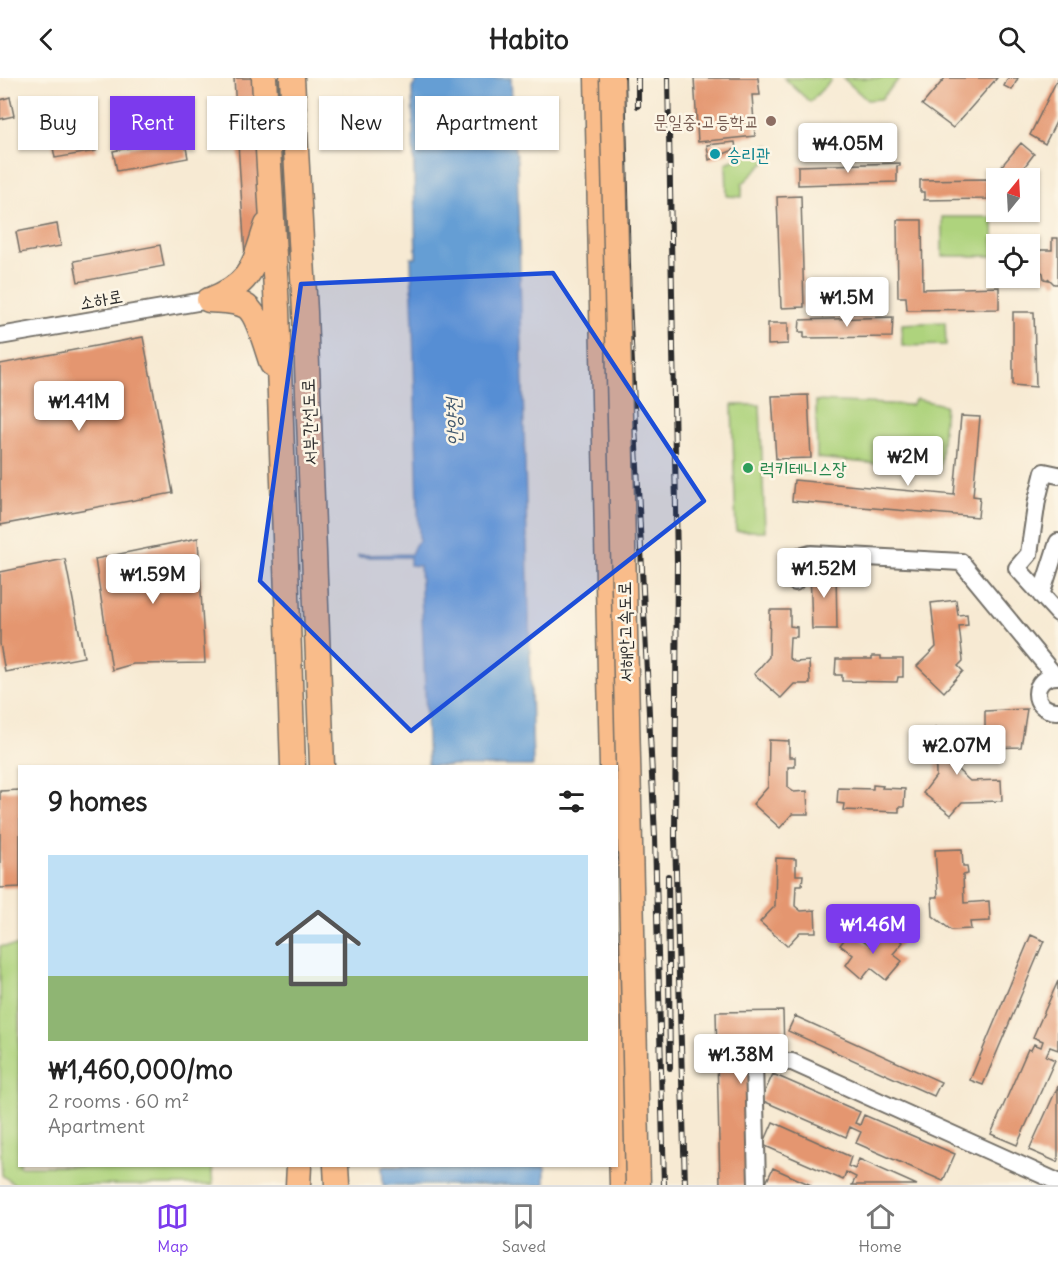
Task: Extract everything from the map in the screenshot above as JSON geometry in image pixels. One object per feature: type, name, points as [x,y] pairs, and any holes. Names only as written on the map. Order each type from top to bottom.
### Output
[{"type":"highway","name":"서부간선도로","points":[[264,78],[279,382],[293,765]]},
{"type":"highway","name":"서부간선도로","points":[[292,78],[305,312],[322,765]]},
{"type":"highway","name":"서해안고속도로","points":[[597,78],[612,765]]},
{"type":"highway","name":"서해안고속도로","points":[[612,78],[638,1185]]},
{"type":"highway","points":[[209,300],[229,292],[246,278],[252,268],[271,212]]},
{"type":"highway","points":[[209,300],[239,303],[249,308],[256,320],[279,382]]},
{"type":"highway","points":[[618,1030],[622,1185]]},
{"type":"highway","points":[[298,1167],[298,1185]]},
{"type":"highway","points":[[313,1167],[314,1185]]},
{"type":"highway","points":[[336,1167],[337,1185]]},
{"type":"street","name":"소하로","points":[[0,336],[209,300]]},
{"type":"street","points":[[1058,475],[1044,472],[1037,500],[1029,554],[1017,568],[1058,613]]},
{"type":"street","points":[[1041,595],[1058,542]]},
{"type":"street","points":[[795,582],[796,561],[800,557],[811,554],[961,562],[1056,676],[1044,680],[1037,690]]},
{"type":"street","points":[[1031,648],[1039,671],[1038,700],[1042,707],[1050,711],[1058,711]]},
{"type":"street","points":[[757,1185],[754,1061],[792,1062],[1058,1182]]},
{"type":"highlighted area","points":[[553,273],[704,501],[411,731],[260,581],[301,284]]},
{"type":"green space","points":[[784,78],[829,78],[831,80],[810,102]]},
{"type":"green space","points":[[843,78],[900,78],[881,99],[867,100]]},
{"type":"green space","points":[[769,145],[771,157],[742,184],[742,197],[727,196],[726,163]]},
{"type":"green space","points":[[942,217],[986,217],[986,222],[993,222],[993,234],[986,234],[986,256],[942,256]]},
{"type":"green space","points":[[945,322],[946,345],[902,346],[902,324]]},
{"type":"green space","points":[[916,399],[945,405],[940,470],[817,458],[816,401],[911,405]]},
{"type":"green space","name":"럭키테니스장","points":[[732,405],[760,405],[765,531],[736,531]]},
{"type":"green space","points":[[0,946],[18,946],[18,1167],[211,1167],[213,1185],[15,1185],[2,1175]]},
{"type":"water","name":"안양천","points":[[419,78],[511,78],[512,96],[415,96],[415,150],[515,150],[533,765],[428,765],[420,566],[410,565],[410,557],[358,557],[358,555],[411,554],[419,541],[411,258],[416,258],[412,88]]},
{"type":"water","points":[[382,1167],[545,1167],[545,1185],[383,1185]]},
{"type":"building","points":[[234,78],[278,78],[279,96],[235,96]]},
{"type":"building","points":[[694,78],[758,78],[760,95],[752,95],[755,136],[698,142]]},
{"type":"building","points":[[945,78],[997,78],[953,128],[922,105]]},
{"type":"building","points":[[1008,78],[1018,78],[1012,90],[1004,86]]},
{"type":"building","points":[[1058,78],[1058,118],[1045,144],[1030,135]]},
{"type":"building","points":[[10,97],[14,116],[0,119],[0,100]]},
{"type":"building","name":"승리관","points":[[735,142],[736,149],[709,160],[707,145]]},
{"type":"building","points":[[1021,143],[1034,154],[1024,168],[1000,168]]},
{"type":"building","points":[[53,150],[96,150],[96,151],[55,158]]},
{"type":"building","points":[[186,150],[188,158],[117,171],[113,151]]},
{"type":"building","points":[[238,150],[282,150],[288,254],[245,256]]},
{"type":"building","points":[[900,163],[900,166],[897,166],[897,182],[798,185],[798,166]]},
{"type":"building","points":[[986,179],[986,199],[924,200],[924,192],[920,192],[920,180]]},
{"type":"building","points":[[801,196],[804,307],[781,308],[777,197]]},
{"type":"building","points":[[897,220],[922,220],[923,289],[999,288],[999,309],[907,310],[906,297],[898,297]]},
{"type":"building","points":[[57,224],[61,246],[20,253],[16,232]]},
{"type":"building","points":[[1052,238],[1058,238],[1058,284],[1054,284],[1048,278],[1049,280],[1044,279],[1040,271],[1040,251],[1052,250]]},
{"type":"building","points":[[160,245],[164,266],[78,282],[74,261]]},
{"type":"building","points":[[1013,312],[1034,312],[1036,387],[1013,385]]},
{"type":"building","points":[[893,317],[892,337],[804,338],[804,332],[799,332],[800,320]]},
{"type":"building","points":[[768,323],[788,323],[788,344],[768,345]]},
{"type":"building","points":[[143,337],[173,493],[0,525],[0,364]]},
{"type":"building","points":[[808,395],[811,458],[776,459],[772,396]]},
{"type":"building","points":[[961,416],[980,417],[973,496],[980,497],[978,517],[792,501],[794,480],[954,495]]},
{"type":"building","points":[[198,538],[205,663],[133,664],[112,670],[95,559]]},
{"type":"building","points":[[65,559],[84,657],[5,672],[0,644],[0,572]]},
{"type":"building","points":[[810,569],[836,570],[837,629],[812,629]]},
{"type":"building","points":[[956,600],[958,615],[967,614],[968,625],[959,626],[963,661],[958,666],[963,671],[944,692],[917,666],[936,647],[931,603]]},
{"type":"building","points":[[770,610],[790,610],[790,626],[797,627],[797,637],[790,637],[789,658],[795,662],[809,661],[810,684],[794,684],[781,698],[754,674],[769,657]]},
{"type":"building","points":[[872,656],[881,656],[881,659],[903,659],[903,677],[898,677],[897,682],[842,681],[842,675],[835,675],[836,659],[872,659]]},
{"type":"building","points":[[1027,709],[1021,747],[985,748],[985,711]]},
{"type":"building","points":[[958,727],[959,742],[965,742],[965,752],[958,752],[959,771],[970,781],[1001,780],[1002,801],[962,802],[951,815],[923,793],[936,776],[935,728]]},
{"type":"building","points":[[769,740],[789,741],[789,757],[795,757],[795,767],[788,767],[788,788],[794,792],[807,791],[808,814],[792,814],[780,828],[753,804],[768,787]]},
{"type":"building","points":[[873,785],[883,786],[882,788],[905,789],[904,807],[899,807],[899,812],[843,810],[844,804],[837,803],[838,788],[873,789]]},
{"type":"building","points":[[18,790],[18,887],[0,888],[0,791]]},
{"type":"building","points":[[962,849],[963,866],[967,866],[968,874],[963,875],[964,903],[989,901],[990,921],[970,922],[971,929],[951,930],[933,916],[932,897],[938,897],[935,850]]},
{"type":"building","points":[[776,858],[796,859],[796,875],[803,875],[802,885],[796,885],[795,906],[801,911],[815,910],[816,932],[800,932],[787,946],[760,922],[775,906]]},
{"type":"building","points":[[887,929],[903,942],[893,954],[902,961],[886,980],[871,968],[862,979],[846,965],[853,955],[840,945],[851,931],[872,947]]},
{"type":"building","points":[[1031,935],[1044,941],[983,1085],[970,1080]]},
{"type":"building","points":[[1058,981],[1058,1050],[1050,1047],[1046,1056],[1055,1060],[1017,1145],[991,1134],[1028,1049],[1031,1050],[1034,1044],[1041,1047],[1043,1041],[1033,1037]]},
{"type":"building","points":[[783,1011],[784,1052],[749,1053],[752,1185],[720,1185],[716,1012]]},
{"type":"building","points":[[795,1016],[941,1082],[934,1096],[788,1031]]},
{"type":"building","points":[[773,1074],[860,1112],[855,1123],[860,1125],[864,1115],[955,1154],[943,1181],[856,1143],[861,1132],[850,1127],[846,1137],[761,1100]]},
{"type":"building","points":[[1058,1086],[1058,1159],[1057,1162],[1029,1150]]},
{"type":"building","points":[[773,1122],[851,1157],[848,1166],[855,1169],[859,1159],[917,1185],[852,1185],[856,1177],[846,1172],[843,1180],[763,1145]]},
{"type":"building","points":[[773,1168],[811,1185],[765,1185]]},
{"type":"railway","points":[[623,78],[629,302],[655,837],[664,1185]]},
{"type":"railway","points":[[638,78],[638,106]]},
{"type":"railway","points":[[668,78],[677,562],[675,837],[685,1185]]},
{"type":"railway","points":[[668,876],[670,1068]]},
{"type":"place","name":"문일중·고등학교","points":[[771,121]]},
{"type":"place","name":"승리관","points":[[715,154]]},
{"type":"place","name":"럭키테니스장","points":[[748,468]]}]
